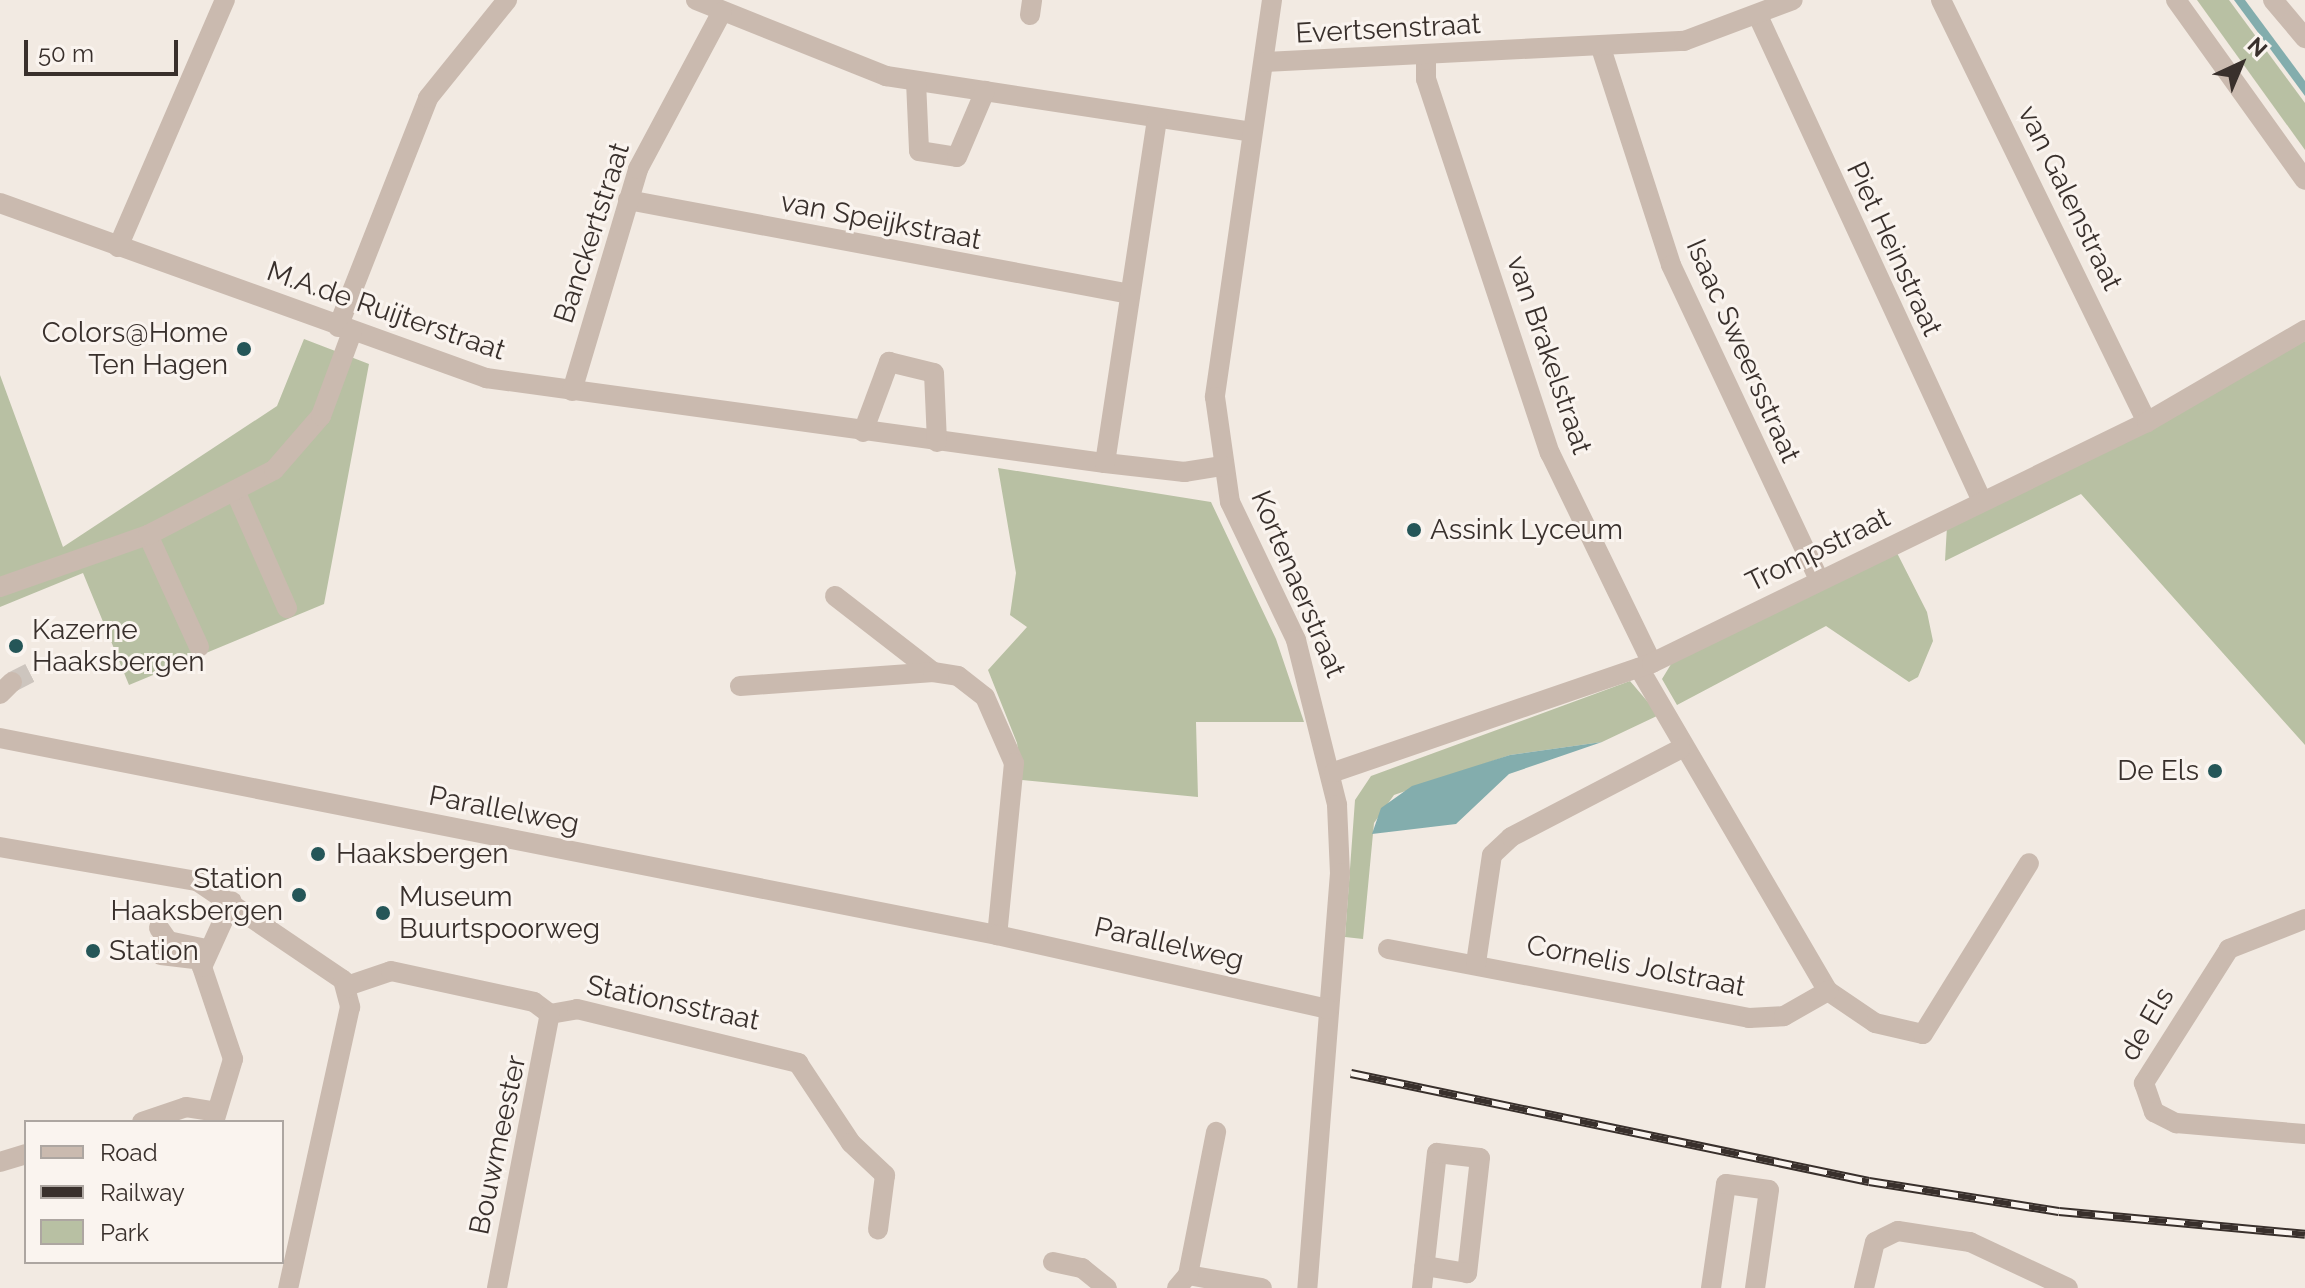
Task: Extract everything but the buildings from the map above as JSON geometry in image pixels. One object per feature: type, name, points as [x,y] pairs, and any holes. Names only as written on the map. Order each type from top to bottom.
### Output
[{"type":"street","points":[[118,247],[225,0]]},
{"type":"street","points":[[0,587],[148,535],[236,493],[294,452],[321,416],[345,329],[428,98],[507,0]]},
{"type":"street","points":[[696,0],[857,69],[916,81],[1252,132]]},
{"type":"street","name":"Kortenaerstraat","points":[[1272,0],[1216,376],[1223,466],[1235,514],[1296,640],[1334,772],[1340,873],[1307,1288]]},
{"type":"street","name":"Evertsenstraat","points":[[1265,62],[1601,48],[1684,41],[1759,18],[1793,0]]},
{"type":"street","name":"van Galenstraat","points":[[1941,0],[2147,422]]},
{"type":"street","points":[[2176,0],[2305,180]]},
{"type":"street","points":[[2273,0],[2305,38]]},
{"type":"street","name":"Banckertstraat","points":[[572,391],[628,200],[722,12]]},
{"type":"street","name":"Piet Heinstraat","points":[[1759,18],[1982,501]]},
{"type":"street","name":"Isaac Sweersstraat","points":[[1601,48],[1677,277],[1819,579]]},
{"type":"street","name":"van Brakelstraat","points":[[1426,55],[1426,79],[1550,453],[1645,665]]},
{"type":"street","points":[[916,81],[919,151],[957,157],[985,91]]},
{"type":"street","points":[[1105,463],[1125,293],[1157,118]]},
{"type":"street","name":"van Speijkstraat","points":[[628,200],[1125,293]]},
{"type":"street","name":"M.A.de Ruijterstraat","points":[[0,203],[486,378],[1105,463],[1184,472],[1223,466]]},
{"type":"street","name":"Trompstraat","points":[[1334,772],[1645,665],[2147,422],[2305,330]]},
{"type":"street","points":[[863,432],[889,362],[934,373],[937,442]]},
{"type":"street","points":[[236,493],[287,608]]},
{"type":"street","points":[[148,535],[199,647]]},
{"type":"street","points":[[835,596],[933,672]]},
{"type":"street","points":[[1645,665],[1680,749],[1828,991],[1875,1023],[1923,1034],[2029,863]]},
{"type":"street","points":[[740,686],[933,672],[958,676],[985,697],[1014,763],[997,935]]},
{"type":"street","name":"Parallelweg","points":[[0,738],[997,935],[1328,1009]]},
{"type":"street","points":[[1476,963],[1492,855],[1511,837],[1680,749]]},
{"type":"street","points":[[0,847],[188,879],[232,901],[347,986],[350,1007],[288,1288]]},
{"type":"street","points":[[142,1120],[186,1107],[216,1117],[233,1059],[205,954],[232,901]]},
{"type":"street","name":"de Els","points":[[2305,919],[2229,949],[2144,1083],[2154,1112],[2176,1123],[2305,1134]]},
{"type":"street","points":[[159,928],[168,941],[205,954]]},
{"type":"street","name":"Cornelis Jolstraat","points":[[1388,949],[1476,963],[1749,1018],[1784,1016],[1828,991]]},
{"type":"street","points":[[161,955],[205,954]]},
{"type":"street","name":"Stationsstraat","points":[[347,986],[391,971],[534,1002],[550,1014],[577,1009],[798,1063],[851,1143],[885,1175],[878,1230]]},
{"type":"street","name":"Bouwmeester","points":[[497,1288],[550,1014]]},
{"type":"street","points":[[1216,1132],[1183,1282],[1262,1288]]},
{"type":"street","points":[[1422,1288],[1437,1153],[1480,1158],[1467,1273],[1425,1266]]},
{"type":"street","points":[[0,1162],[24,1155]]},
{"type":"street","points":[[1711,1288],[1726,1184],[1769,1190],[1755,1288]]},
{"type":"street","points":[[1864,1288],[1875,1242],[1898,1231],[1970,1242],[2068,1288]]},
{"type":"street","points":[[1053,1262],[1082,1268],[1107,1288]]},
{"type":"green space","points":[[2197,0],[2229,0],[2305,103],[2305,150]]},
{"type":"green space","points":[[304,339],[369,364],[324,604],[129,685],[83,573],[0,607],[0,375],[63,547],[277,406]]},
{"type":"green space","points":[[2305,341],[2305,745],[2081,494],[1945,561],[1947,526]]},
{"type":"green space","points":[[998,468],[1211,502],[1276,639],[1304,722],[1196,722],[1198,797],[1022,780],[1017,743],[988,670],[1027,627],[1010,615],[1016,573]]},
{"type":"green space","points":[[1896,551],[1927,612],[1933,641],[1918,677],[1909,682],[1826,626],[1677,705],[1662,679],[1676,656]]},
{"type":"green space","points":[[1630,681],[1659,715],[1602,742],[1510,755],[1394,795],[1374,823],[1363,939],[1345,937],[1355,800],[1371,776]]},
{"type":"water","points":[[2234,0],[2245,0],[2305,81],[2305,96]]},
{"type":"water","points":[[1602,742],[1509,774],[1456,824],[1372,834],[1381,808],[1412,786],[1510,755]]},
{"type":"tunnel","points":[[12,682],[30,673]]},
{"type":"railway","points":[[1351,1073],[1869,1181],[2059,1211],[2305,1234]]},
{"type":"place","name":"Colors@Home Ten Hagen","points":[[244,349]]},
{"type":"place","name":"Assink Lyceum","points":[[1414,530]]},
{"type":"place","name":"Kazerne Haaksbergen","points":[[16,646]]},
{"type":"place","name":"De Els","points":[[2215,771]]},
{"type":"place","name":"Haaksbergen","points":[[318,854]]},
{"type":"place","name":"Station Haaksbergen","points":[[299,895]]},
{"type":"place","name":"Museum Buurtspoorweg","points":[[383,913]]},
{"type":"place","name":"Station","points":[[93,951]]}]
